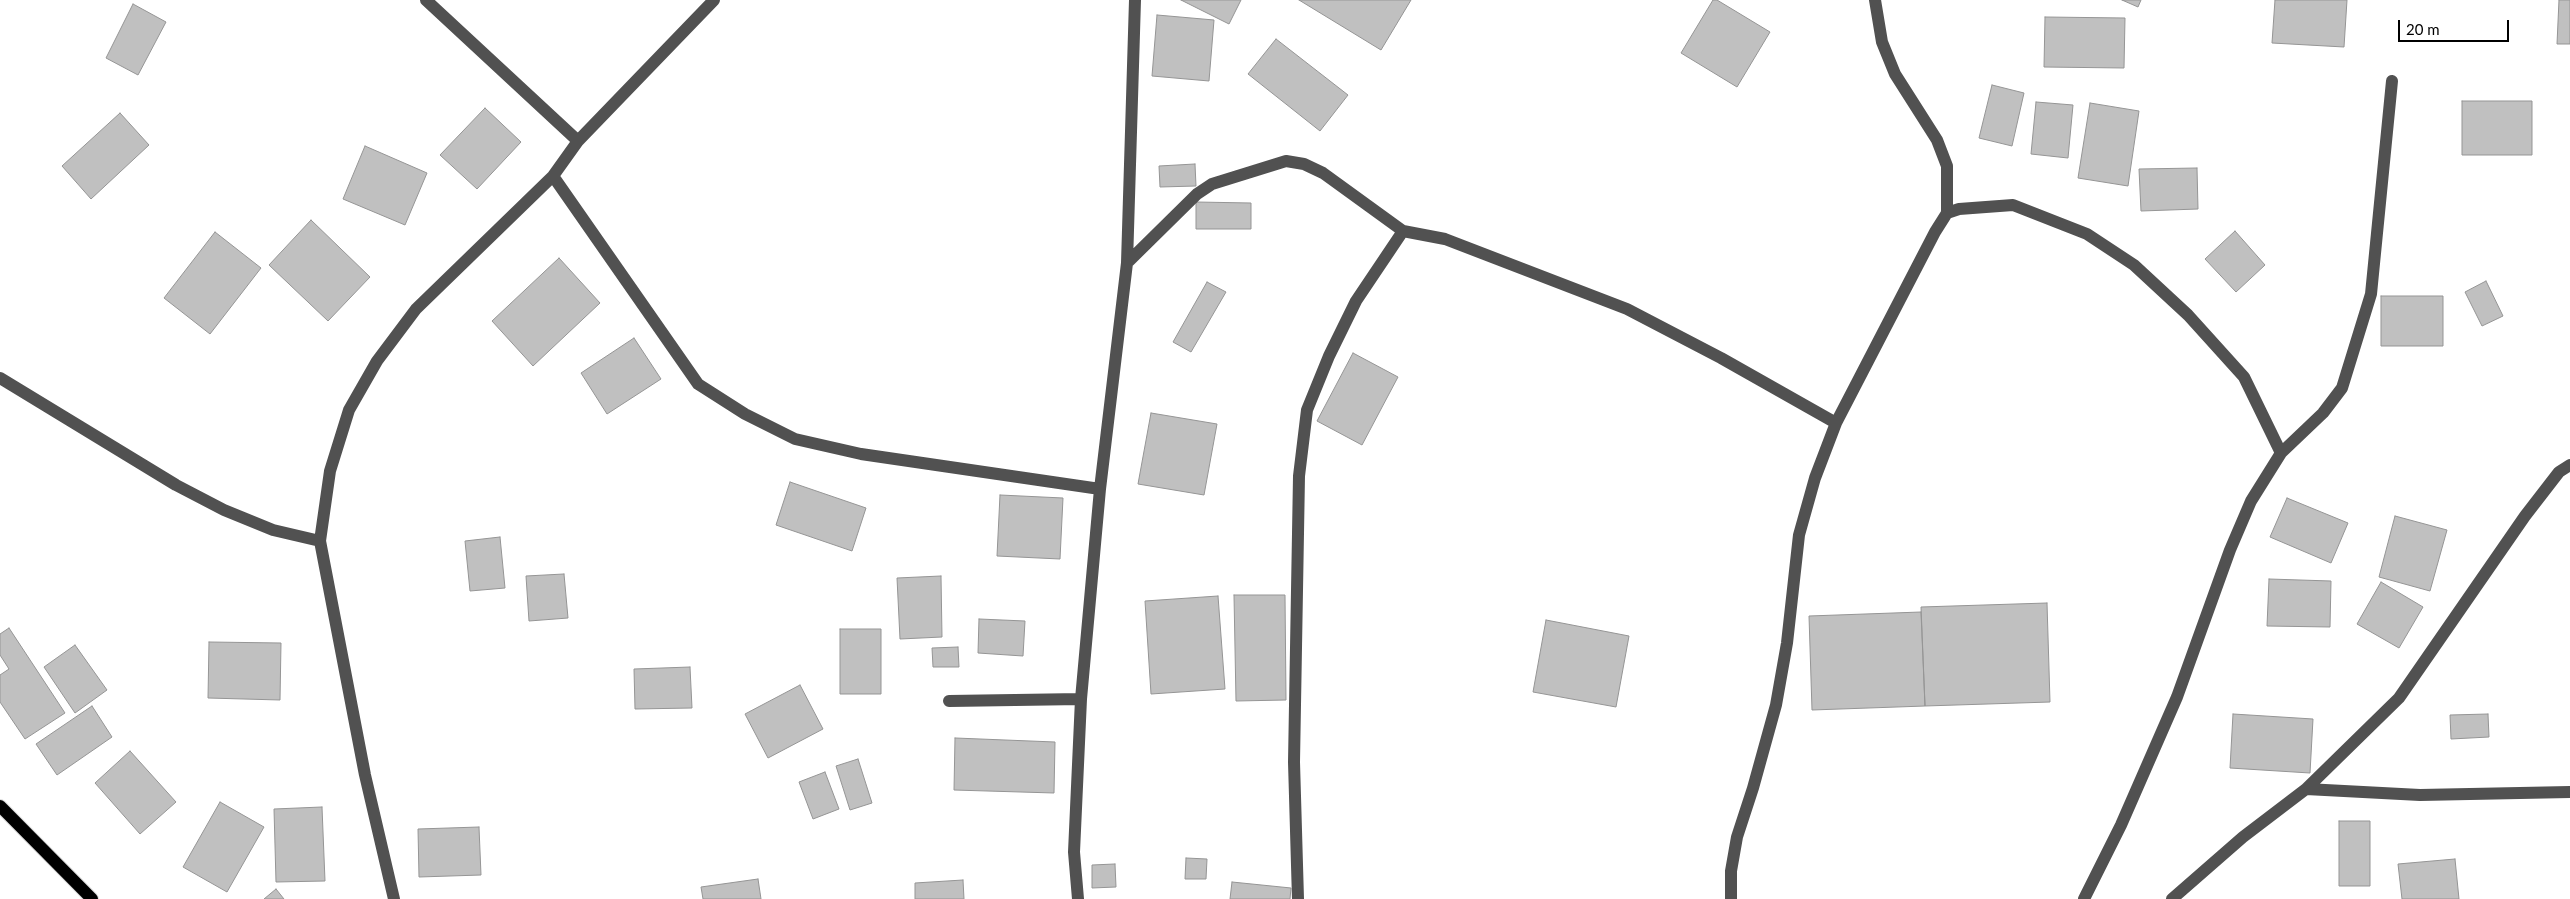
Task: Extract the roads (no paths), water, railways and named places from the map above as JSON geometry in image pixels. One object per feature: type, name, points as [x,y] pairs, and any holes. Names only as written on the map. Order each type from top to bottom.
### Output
[{"type":"main road","points":[[0,806],[92,899]]},
{"type":"street","points":[[426,0],[578,141]]},
{"type":"street","points":[[394,899],[365,775],[320,541],[330,471],[350,410],[377,361],[416,309],[553,176],[578,141],[714,0]]},
{"type":"street","points":[[1078,899],[1074,852],[1081,699],[1100,488],[1127,263],[1135,0]]},
{"type":"street","points":[[1731,899],[1731,871],[1737,837],[1753,788],[1776,704],[1787,643],[1799,535],[1815,478],[1836,423],[1935,232],[1947,213],[1947,166],[1937,140],[1895,74],[1882,42],[1875,0]]},
{"type":"street","points":[[2084,899],[2121,825],[2177,697],[2230,550],[2250,502],[2281,453],[2323,413],[2342,388],[2371,294],[2392,81]]},
{"type":"street","points":[[1127,263],[1197,194],[1212,184],[1286,161],[1304,164],[1324,173],[1402,231],[1445,239],[1627,309],[1721,358],[1836,423]]},
{"type":"street","points":[[553,176],[698,384],[745,414],[795,439],[862,454],[1100,488]]},
{"type":"street","points":[[1947,213],[1959,209],[2013,205],[2088,234],[2134,265],[2188,314],[2244,378],[2281,453]]},
{"type":"street","points":[[1298,899],[1294,762],[1299,476],[1307,410],[1329,356],[1356,301],[1402,231]]},
{"type":"street","points":[[0,378],[176,486],[273,530],[320,541]]},
{"type":"street","points":[[2172,899],[2243,837],[2306,789],[2399,698],[2525,516],[2559,472],[2570,465]]},
{"type":"street","points":[[949,701],[1081,699]]},
{"type":"street","points":[[2306,789],[2420,795],[2570,792]]}]
